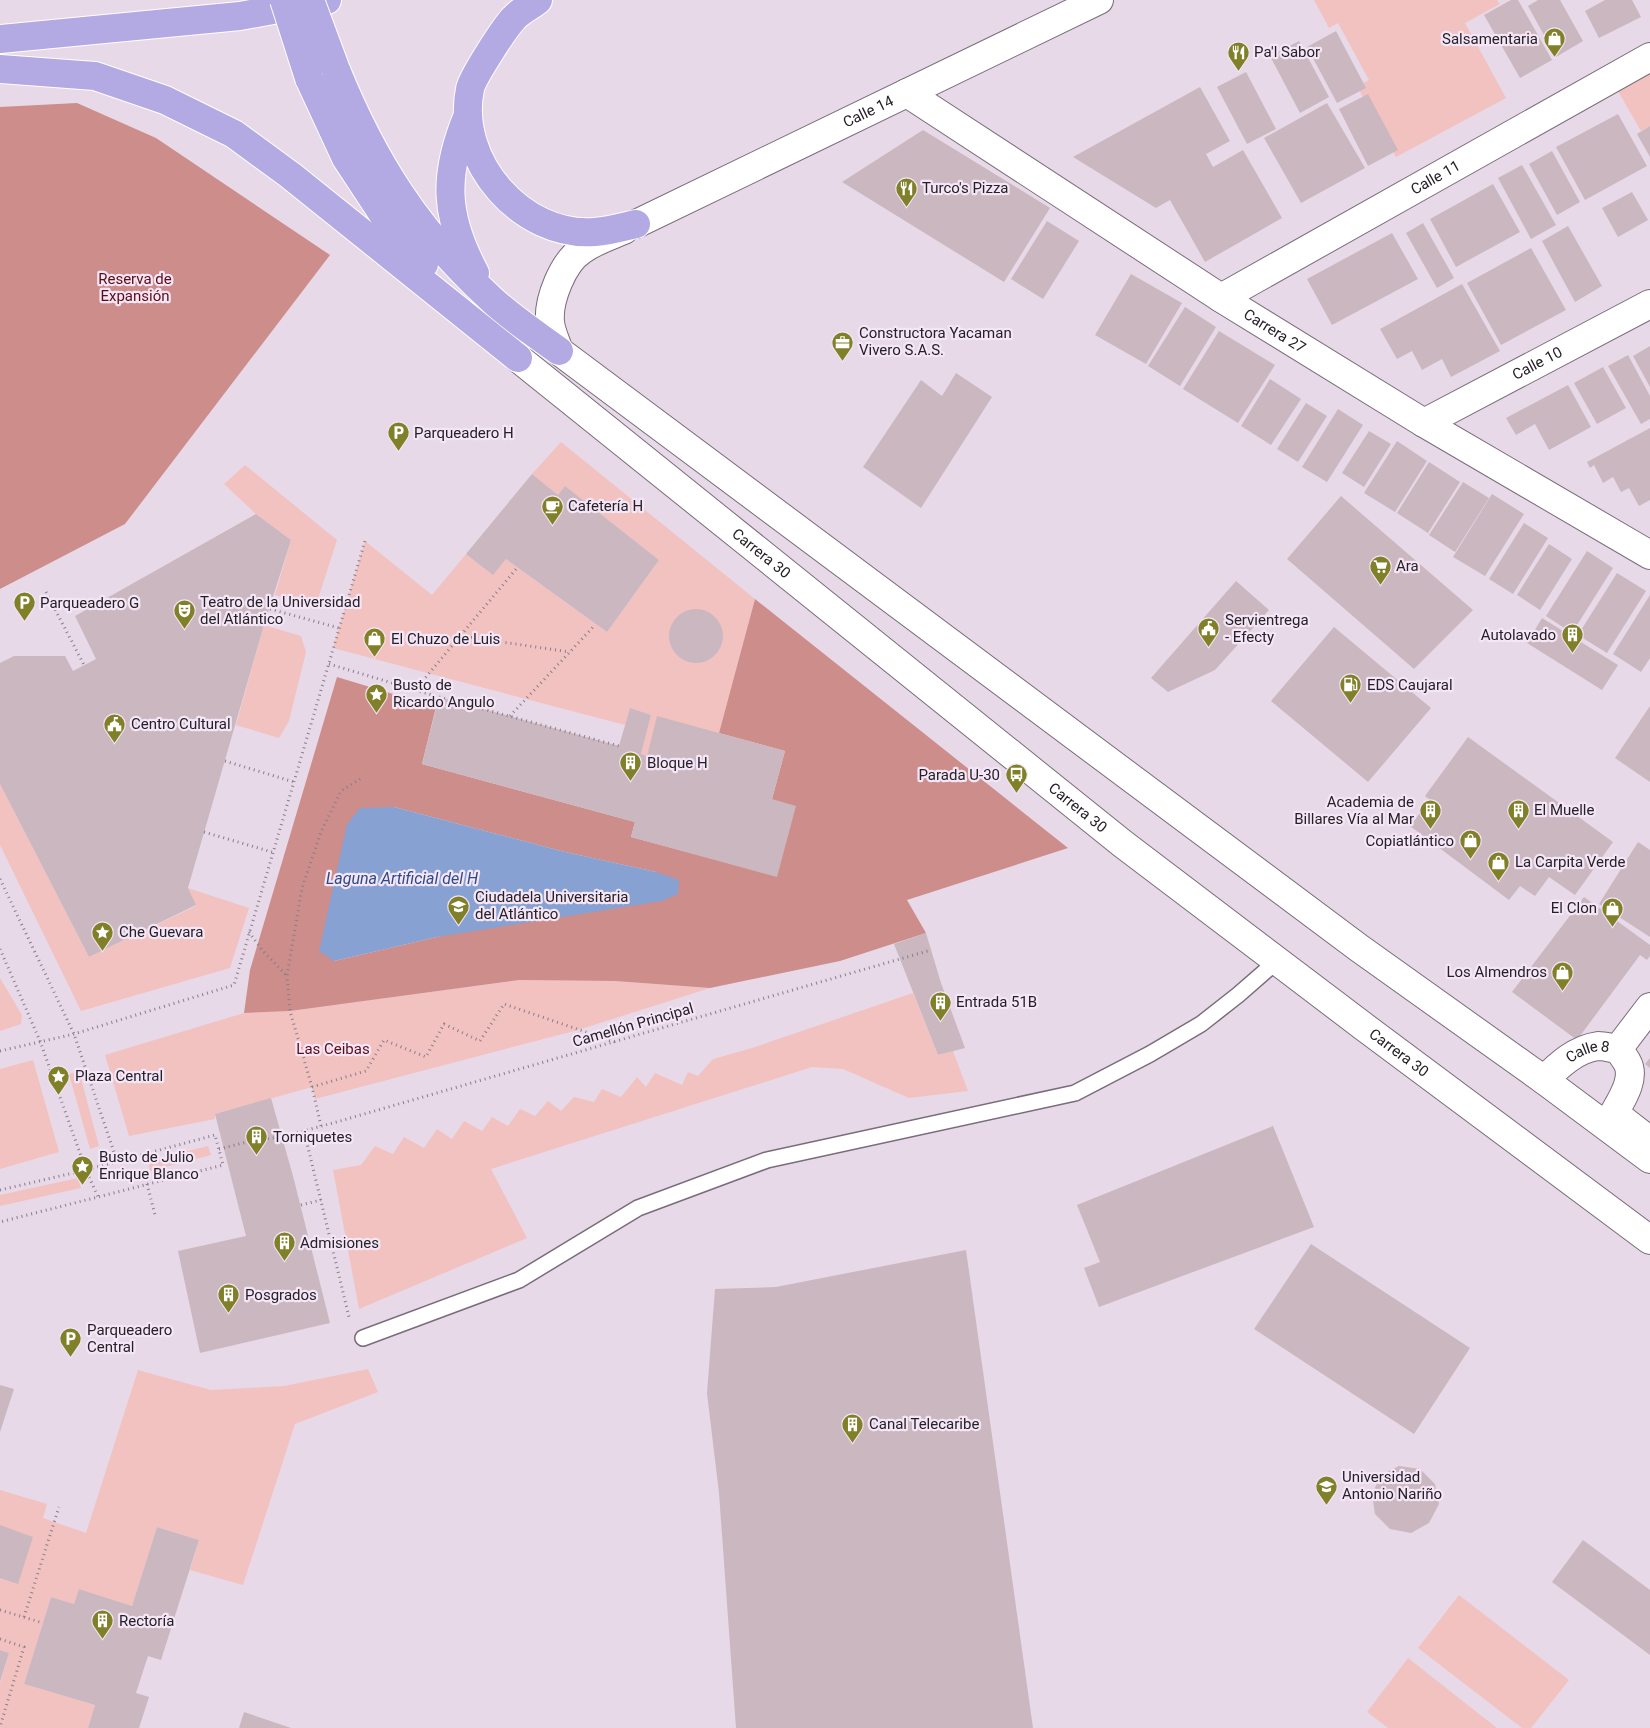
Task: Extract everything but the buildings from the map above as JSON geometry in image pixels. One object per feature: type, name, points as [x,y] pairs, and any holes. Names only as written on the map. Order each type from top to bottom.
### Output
[{"type":"highway","points":[[284,0],[309,78],[346,158],[394,231],[454,296],[518,358]]},
{"type":"highway","points":[[310,0],[336,70],[358,121],[375,154],[400,194],[427,232],[458,267],[492,300],[559,352]]},
{"type":"highway","points":[[0,39],[240,16],[327,0]]},
{"type":"highway","points":[[538,0],[514,17],[492,48],[470,87],[468,115],[472,139],[481,163],[500,191],[516,206],[536,218],[568,230],[595,232],[636,224]]},
{"type":"highway","points":[[0,69],[95,76],[165,100],[234,134],[290,175],[518,358]]},
{"type":"highway","points":[[468,115],[457,140],[451,168],[450,196],[454,224],[463,250],[492,300]]},
{"type":"main road","name":"Calle 14","points":[[559,352],[550,322],[554,292],[567,265],[581,250],[1099,0]]},
{"type":"main road","name":"Calle 11","points":[[1221,298],[1650,57]]},
{"type":"main road","name":"Carrera 27","points":[[907,93],[1221,298],[1424,423],[1650,555]]},
{"type":"main road","name":"Calle 10","points":[[1424,423],[1650,304]]},
{"type":"main road","points":[[559,352],[1358,948],[1544,1080],[1650,1159]]},
{"type":"main road","name":"Carrera 30","points":[[518,358],[1123,844],[1650,1240]]},
{"type":"main road","name":"Calle 8","points":[[1544,1080],[1565,1060],[1584,1049],[1599,1046],[1618,1047],[1650,1007]]},
{"type":"main road","points":[[1618,1047],[1650,1070]]},
{"type":"main road","points":[[1618,1047],[1628,1064],[1629,1080],[1624,1095],[1614,1113],[1650,1141]]},
{"type":"lane","points":[[363,1338],[519,1280],[638,1208],[767,1160],[1075,1093],[1150,1054],[1200,1024],[1238,995],[1277,961]]},
{"type":"path","points":[[0,1051],[74,1034],[234,985],[365,540]]},
{"type":"path","points":[[416,689],[517,568]]},
{"type":"path","points":[[46,592],[84,665]]},
{"type":"path","points":[[270,609],[339,628]]},
{"type":"path","points":[[510,716],[595,625]]},
{"type":"path","points":[[460,636],[570,652]]},
{"type":"path","points":[[329,664],[619,746]]},
{"type":"path","points":[[226,761],[294,782]]},
{"type":"path","points":[[321,1126],[290,1011],[287,976],[302,888],[321,832],[342,791],[360,779]]},
{"type":"path","points":[[204,832],[272,852]]},
{"type":"path","points":[[0,879],[74,1034],[117,1161]]},
{"type":"path","points":[[249,932],[262,950],[287,976]]},
{"type":"path","points":[[0,949],[40,1041],[86,1170],[98,1197]]},
{"type":"path","name":"Camellón Principal","points":[[219,1149],[255,1140],[282,1137],[340,1121],[931,950]]},
{"type":"path","points":[[312,1087],[366,1071],[384,1040],[426,1058],[444,1024],[480,1041],[504,1004],[615,1042]]},
{"type":"path","points":[[304,1130],[350,1322]]},
{"type":"path","points":[[0,1190],[86,1170],[215,1135],[223,1165],[0,1222]]},
{"type":"path","points":[[147,1184],[155,1215]]},
{"type":"path","points":[[300,1205],[321,1200]]},
{"type":"path","points":[[24,1617],[58,1507]]},
{"type":"path","points":[[0,1610],[43,1623]]},
{"type":"path","points":[[0,1639],[24,1647],[0,1727]]},
{"type":"green space","points":[[1314,0],[1497,0],[1500,4],[1465,23],[1506,98],[1396,157],[1357,86],[1369,80],[1338,23],[1329,28]]},
{"type":"green space","points":[[1650,67],[1650,126],[1641,131],[1615,86]]},
{"type":"green space","name":"Reserva de Expansión","points":[[77,103],[156,138],[330,255],[125,524],[0,589],[0,107]]},
{"type":"green space","points":[[561,442],[755,599],[719,733],[658,717],[647,756],[641,754],[651,715],[630,709],[625,725],[333,648],[365,541],[432,595],[466,554],[493,574],[506,559],[607,632],[659,560],[566,487],[558,495],[532,474]]},
{"type":"green space","points":[[245,465],[337,540],[316,605],[275,595],[291,540],[256,514],[224,484]]},
{"type":"green space","points":[[755,599],[1068,848],[907,900],[926,933],[840,961],[710,988],[615,981],[519,980],[290,1011],[244,1013],[250,970],[337,677],[436,707],[422,764],[635,822],[631,837],[777,876],[772,799],[785,751],[719,733]],"holes":[[[394,807],[565,852],[656,872],[437,937],[334,961]]]},
{"type":"green space","points":[[264,625],[301,636],[306,652],[289,721],[279,738],[236,725]]},
{"type":"green space","points":[[0,784],[89,957],[196,906],[188,888],[249,908],[230,968],[81,1011],[0,845]]},
{"type":"green space","points":[[0,978],[22,1015],[21,1024],[0,1031]]},
{"type":"green space","name":"Las Ceibas","points":[[519,980],[615,981],[710,988],[578,1030],[315,1099],[312,1087],[215,1114],[215,1119],[129,1136],[105,1055],[244,1013],[290,1011]]},
{"type":"green space","points":[[913,993],[938,1055],[953,1051],[968,1091],[909,1098],[843,1069],[812,1067],[491,1169],[527,1238],[359,1309],[333,1170],[361,1165],[375,1146],[393,1154],[404,1137],[424,1148],[437,1129],[452,1139],[464,1121],[482,1131],[492,1117],[508,1126],[520,1109],[535,1116],[548,1101],[561,1111],[574,1097],[594,1102],[602,1089],[621,1097],[637,1077],[646,1087],[655,1073],[682,1085],[688,1072],[698,1076],[713,1059],[752,1048]]},
{"type":"green space","points":[[33,1060],[59,1152],[0,1169],[0,1069]]},
{"type":"green space","points":[[79,1071],[99,1146],[90,1149],[69,1074]]},
{"type":"green space","points":[[208,1146],[211,1155],[150,1171],[148,1161]]},
{"type":"green space","points":[[78,1178],[81,1188],[0,1206],[0,1195]]},
{"type":"green space","points":[[368,1369],[378,1392],[295,1424],[243,1585],[190,1570],[199,1540],[157,1527],[132,1606],[79,1589],[74,1604],[51,1597],[24,1684],[95,1705],[88,1728],[0,1728],[0,1684],[9,1653],[0,1650],[0,1490],[47,1504],[43,1518],[86,1533],[138,1370],[211,1390],[284,1386]]},
{"type":"green space","points":[[1459,1595],[1569,1680],[1531,1728],[1522,1728],[1418,1648]]},
{"type":"green space","points":[[1408,1658],[1497,1728],[1388,1728],[1367,1712]]},
{"type":"water","name":"Laguna Artificial del H","points":[[394,807],[565,852],[656,872],[679,880],[678,894],[662,901],[437,937],[334,961],[319,951],[347,824],[360,808]]},
{"type":"place","name":"Salsamentaria","points":[[1554,58]]},
{"type":"place","name":"Pa'l Sabor","points":[[1238,71]]},
{"type":"place","name":"Turco's Pizza","points":[[906,207]]},
{"type":"place","name":"Constructora Yacaman Vivero S.A.S.","points":[[843,361]]},
{"type":"place","name":"Parqueadero H","points":[[398,452]]},
{"type":"place","name":"Cafetería H","points":[[552,525]]},
{"type":"place","name":"Ara","points":[[1380,585]]},
{"type":"place","name":"Parqueadero G","points":[[24,622]]},
{"type":"place","name":"Teatro de la Universidad del Atlántico","points":[[184,630]]},
{"type":"place","name":"Servientrega - Efecty","points":[[1209,648]]},
{"type":"place","name":"Autolavado","points":[[1572,654]]},
{"type":"place","name":"El Chuzo de Luis","points":[[375,658]]},
{"type":"place","name":"EDS Caujaral","points":[[1351,704]]},
{"type":"place","name":"Busto de Ricardo Angulo","points":[[377,713]]},
{"type":"place","name":"Centro Cultural","points":[[115,743]]},
{"type":"place","name":"Bloque H","points":[[631,782]]},
{"type":"place","name":"Parada U-30","points":[[1016,794]]},
{"type":"place","name":"El Muelle","points":[[1518,829]]},
{"type":"place","name":"Academia de Billares Vía al Mar","points":[[1430,830]]},
{"type":"place","name":"Copiatlántico","points":[[1470,860]]},
{"type":"place","name":"La Carpita Verde","points":[[1499,881]]},
{"type":"place","name":"Ciudadela Universitaria del Atlántico","points":[[459,925]]},
{"type":"place","name":"El Clon","points":[[1613,927]]},
{"type":"place","name":"Che Guevara","points":[[103,951]]},
{"type":"place","name":"Los Almendros","points":[[1563,991]]},
{"type":"place","name":"Entrada 51B","points":[[940,1021]]},
{"type":"place","name":"Plaza Central","points":[[59,1095]]},
{"type":"place","name":"Torniquetes","points":[[257,1156]]},
{"type":"place","name":"Busto de Julio Enrique Blanco","points":[[83,1185]]},
{"type":"place","name":"Admisiones","points":[[284,1262]]},
{"type":"place","name":"Posgrados","points":[[229,1314]]},
{"type":"place","name":"Parqueadero Central","points":[[71,1358]]},
{"type":"place","name":"Canal Telecaribe","points":[[853,1443]]},
{"type":"place","name":"Universidad Antonio Nariño","points":[[1326,1505]]},
{"type":"place","name":"Rectoría","points":[[103,1640]]}]
